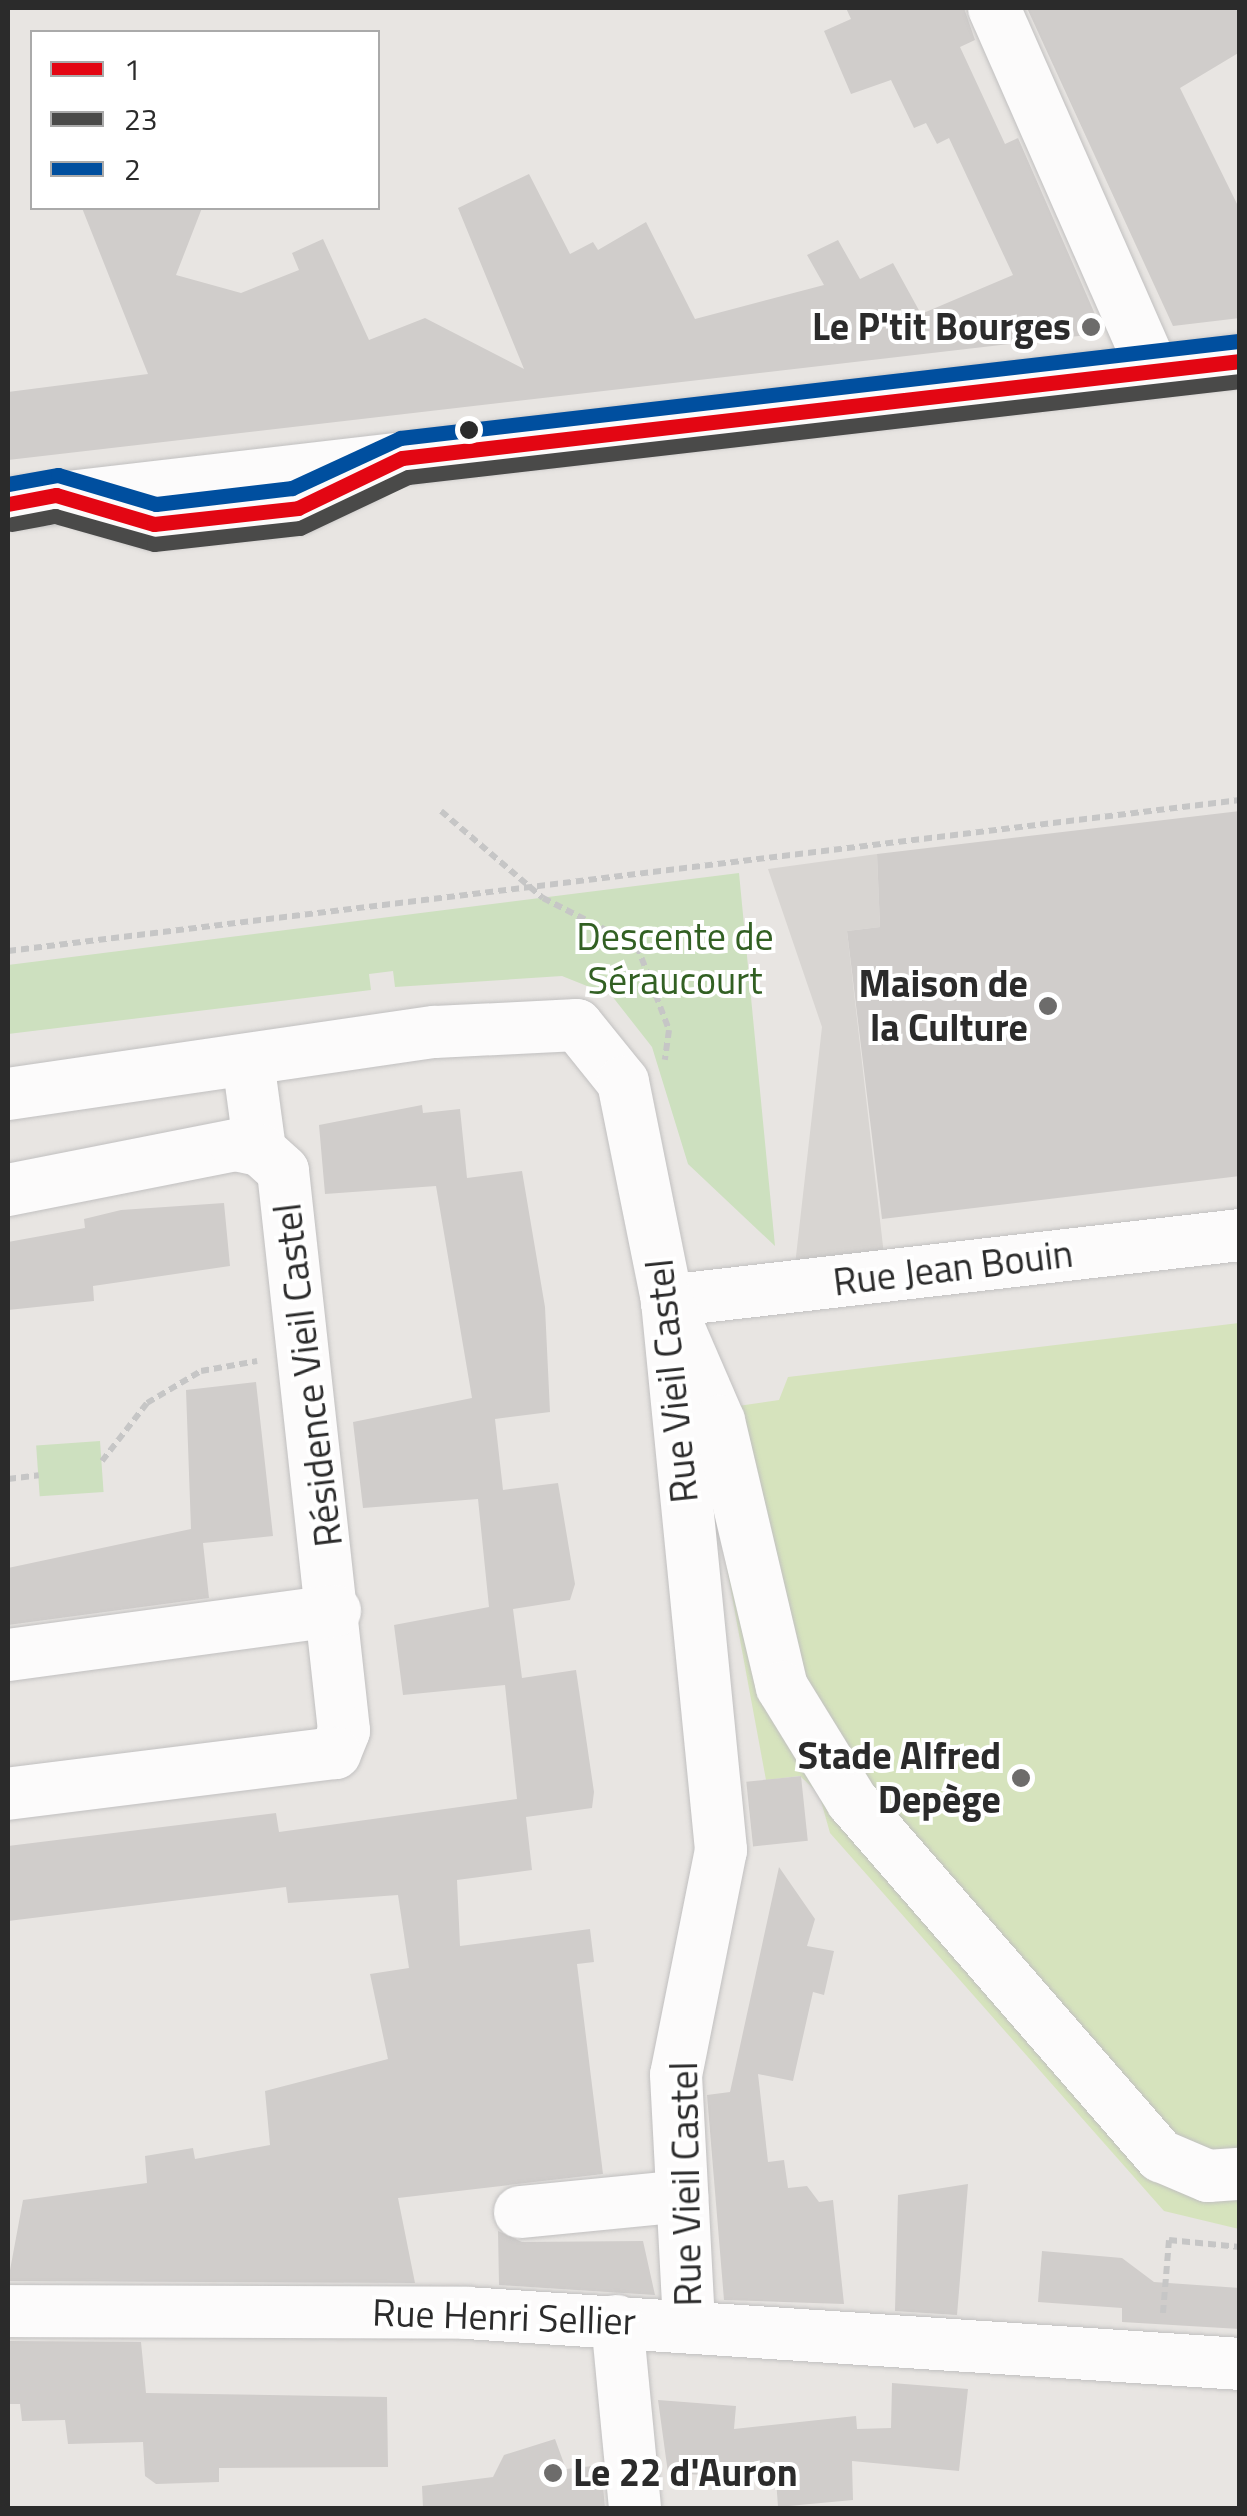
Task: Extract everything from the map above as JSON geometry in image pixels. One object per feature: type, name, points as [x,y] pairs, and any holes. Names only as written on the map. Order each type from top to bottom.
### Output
[{"type":"street","points":[[994,8],[1153,371]]},
{"type":"street","points":[[32,499],[1240,361]]},
{"type":"street","name":"Rue Vieil Castel","points":[[8,1094],[435,1032],[577,1025],[622,1082],[667,1301],[720,1850],[676,2075],[689,2325]]},
{"type":"street","name":"Résidence Vieil Castel","points":[[8,1794],[335,1752],[344,1731],[335,1611],[284,1171],[260,1150],[248,1061]]},
{"type":"street","points":[[8,1190],[236,1145],[260,1150]]},
{"type":"street","name":"Rue Jean Bouin","points":[[667,1301],[1240,1235]]},
{"type":"street","points":[[667,1301],[719,1421],[782,1687],[852,1800],[1161,2156],[1208,2176],[1240,2174]]},
{"type":"street","points":[[8,1655],[335,1611]]},
{"type":"street","points":[[520,2212],[682,2196]]},
{"type":"street","name":"Rue Henri Sellier","points":[[8,2311],[616,2321],[1240,2364]]},
{"type":"street","points":[[616,2321],[635,2508]]},
{"type":"path","points":[[8,951],[1240,800]]},
{"type":"path","points":[[441,811],[530,887],[636,946],[669,1030]]},
{"type":"path","points":[[102,1461],[147,1403],[201,1372],[305,1352]]},
{"type":"path","points":[[8,1479],[39,1476]]},
{"type":"path","points":[[1160,2359],[1169,2240],[1240,2247]]},
{"type":"green space","name":"Descente de Séraucourt","points":[[739,873],[775,1246],[688,1164],[652,1047],[612,996],[562,976],[395,987],[393,971],[369,974],[371,990],[8,1034],[8,965]]},
{"type":"green space","name":"Stade Alfred Depège","points":[[1239,1323],[1239,2229],[1164,2211],[830,1833],[819,1794],[800,1776],[766,1780],[703,1440],[731,1407],[779,1400],[788,1377]]},
{"type":"green space","points":[[100,1441],[104,1492],[40,1496],[36,1445]]},
{"type":"shaded area","points":[[877,854],[880,927],[847,931],[884,1255],[795,1265],[822,1027],[768,869]]},
{"type":"building","points":[[846,8],[964,8],[975,40],[960,47],[1005,144],[1018,138],[1101,328],[1096,334],[8,460],[8,392],[148,374],[83,210],[201,210],[176,275],[241,293],[299,270],[292,253],[323,239],[369,340],[425,318],[524,369],[458,208],[529,174],[570,254],[593,242],[598,250],[646,222],[695,319],[824,285],[807,255],[838,240],[860,279],[893,263],[921,314],[1013,275],[949,138],[937,144],[926,123],[914,128],[891,80],[851,94],[824,31],[851,19]]},
{"type":"building","points":[[1027,8],[1240,8],[1240,52],[1180,88],[1240,210],[1240,318],[1173,326]]},
{"type":"building","name":"Maison de la Culture","points":[[1240,811],[1240,1176],[882,1219],[847,931],[880,927],[877,854]]},
{"type":"building","points":[[422,1105],[423,1113],[460,1109],[467,1178],[522,1171],[545,1307],[550,1412],[495,1419],[503,1490],[558,1483],[575,1584],[570,1600],[513,1609],[522,1678],[576,1670],[594,1792],[592,1808],[526,1817],[532,1870],[457,1880],[460,1946],[590,1929],[594,1962],[577,1964],[603,2174],[398,2198],[415,2283],[8,2281],[23,2200],[147,2183],[145,2156],[193,2148],[195,2159],[270,2145],[265,2091],[388,2059],[370,1974],[409,1968],[398,1895],[288,1903],[286,1887],[8,1921],[8,1846],[276,1813],[279,1832],[517,1799],[505,1685],[403,1695],[394,1625],[489,1607],[478,1499],[363,1508],[353,1422],[472,1398],[436,1186],[325,1194],[319,1125]]},
{"type":"building","points":[[224,1203],[230,1266],[93,1286],[94,1301],[8,1310],[8,1242],[85,1228],[84,1219],[121,1210]]},
{"type":"building","points":[[256,1382],[273,1536],[203,1543],[209,1598],[8,1625],[8,1568],[191,1529],[186,1390]]},
{"type":"building","points":[[801,1776],[808,1841],[753,1846],[746,1782]]},
{"type":"building","points":[[779,1867],[815,1919],[807,1946],[834,1951],[824,1995],[813,1992],[793,2081],[758,2074],[768,2162],[784,2160],[788,2188],[807,2186],[819,2202],[833,2200],[844,2304],[724,2300],[707,2095],[730,2092]]},
{"type":"building","points":[[968,2184],[957,2315],[895,2311],[898,2195]]},
{"type":"building","points":[[498,2231],[522,2242],[643,2241],[655,2295],[499,2285]]},
{"type":"building","points":[[1042,2251],[1122,2258],[1154,2282],[1240,2288],[1240,2329],[1122,2322],[1122,2308],[1038,2302]]},
{"type":"building","points":[[8,2341],[141,2342],[146,2393],[387,2397],[388,2467],[219,2468],[219,2482],[156,2484],[145,2476],[143,2442],[68,2444],[65,2420],[22,2421],[20,2404],[8,2404]]},
{"type":"building","points":[[892,2383],[968,2389],[959,2471],[852,2461],[853,2500],[778,2507],[776,2479],[668,2473],[658,2400],[736,2406],[734,2429],[856,2416],[857,2429],[891,2428]]},
{"type":"building","name":"Le 22 d'Auron","points":[[555,2439],[566,2469],[601,2465],[605,2508],[423,2508],[422,2486],[493,2477],[504,2455]]},
{"type":"transit line","name":"2","points":[[8,484],[58,475],[156,504],[292,488],[400,438],[1238,341]]},
{"type":"transit line","name":"1","points":[[8,504],[56,495],[154,524],[298,508],[402,458],[1240,361]]},
{"type":"transit line","name":"23","points":[[12,524],[55,516],[154,544],[300,528],[408,477],[1240,381]]},
{"type":"place","name":"Le P'tit Bourges","points":[[1091,327]]},
{"type":"place","name":"Maison de la Culture","points":[[1048,1006]]},
{"type":"place","name":"Stade Alfred Depège","points":[[1021,1778]]},
{"type":"place","name":"Le 22 d'Auron","points":[[553,2473]]}]
